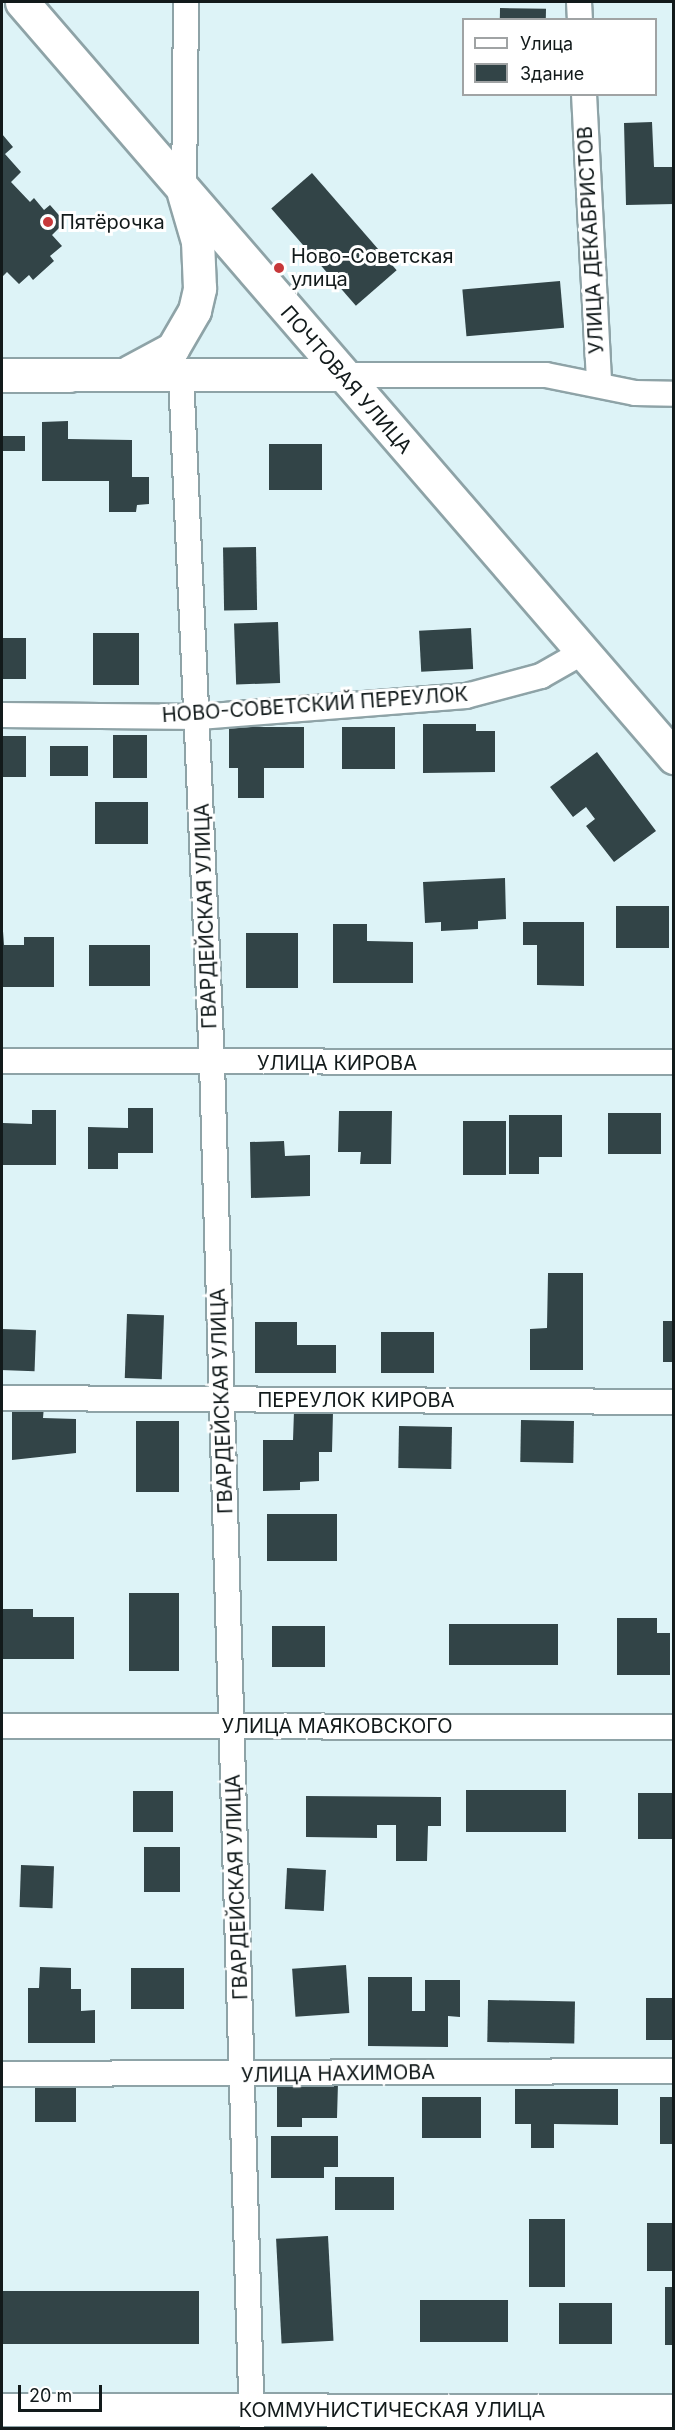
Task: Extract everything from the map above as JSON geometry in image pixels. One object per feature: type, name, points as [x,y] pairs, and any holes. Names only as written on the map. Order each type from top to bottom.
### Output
[{"type":"main road","name":"ПОЧТОВАЯ УЛИЦА","points":[[22,2],[184,194],[674,757]]},
{"type":"main road","points":[[2,375],[69,375]]},
{"type":"street","points":[[121,375],[150,364],[173,348],[195,311],[200,289],[198,242],[184,194],[186,2]]},
{"type":"street","points":[[579,2],[580,18]]},
{"type":"street","name":"УЛИЦА ДЕКАБРИСТОВ","points":[[584,96],[599,385]]},
{"type":"street","points":[[69,375],[524,374],[599,385],[635,393],[674,394]]},
{"type":"street","name":"ГВАРДЕЙСКАЯ УЛИЦА","points":[[181,375],[199,717],[212,1063],[252,2419]]},
{"type":"street","name":"НОВО-СОВЕТСКИЙ ПЕРЕУЛОК","points":[[2,715],[199,717],[466,696],[541,676],[583,652]]},
{"type":"street","name":"УЛИЦА КИРОВА","points":[[2,1061],[674,1062]]},
{"type":"street","name":"ПЕРЕУЛОК КИРОВА","points":[[2,1398],[674,1402]]},
{"type":"street","name":"УЛИЦА МАЯКОВСКОГО","points":[[2,1726],[674,1727]]},
{"type":"street","name":"УЛИЦА НАХИМОВА","points":[[2,2074],[242,2075],[674,2071]]},
{"type":"street","name":"КОММУНИСТИЧЕСКАЯ УЛИЦА","points":[[2,2410],[252,2419],[674,2411]]},
{"type":"building","points":[[500,8],[546,9],[546,18],[500,18]]},
{"type":"building","points":[[652,122],[654,167],[674,167],[674,204],[626,205],[624,123]]},
{"type":"building","points":[[2,134],[13,147],[5,154],[21,172],[11,182],[30,202],[34,198],[44,210],[50,205],[65,222],[52,235],[62,246],[50,256],[54,261],[33,280],[29,275],[19,284],[7,272],[2,277]]},
{"type":"building","points":[[312,173],[397,270],[356,306],[271,208]]},
{"type":"building","points":[[560,281],[564,328],[466,336],[462,290]]},
{"type":"building","points":[[68,421],[68,439],[132,440],[132,477],[149,477],[149,504],[137,505],[136,512],[109,512],[109,481],[42,481],[42,422]]},
{"type":"building","points":[[2,436],[25,436],[25,451],[2,451]]},
{"type":"building","points":[[269,444],[322,444],[322,490],[269,490]]},
{"type":"building","points":[[256,547],[257,610],[224,611],[223,548]]},
{"type":"building","points":[[278,622],[280,683],[236,684],[234,624]]},
{"type":"building","points":[[471,628],[473,669],[421,672],[419,631]]},
{"type":"building","points":[[93,633],[139,633],[139,685],[93,685]]},
{"type":"building","points":[[2,638],[26,638],[26,679],[2,679]]},
{"type":"building","points":[[423,724],[476,724],[476,731],[495,731],[495,772],[423,773]]},
{"type":"building","points":[[229,727],[304,727],[304,768],[264,768],[264,798],[238,798],[238,768],[229,768]]},
{"type":"building","points":[[342,727],[395,727],[395,769],[342,769]]},
{"type":"building","points":[[113,735],[147,735],[147,778],[113,778]]},
{"type":"building","points":[[2,736],[26,736],[26,777],[2,777]]},
{"type":"building","points":[[50,746],[88,746],[88,776],[50,776]]},
{"type":"building","points":[[597,752],[656,831],[614,862],[586,826],[595,819],[586,807],[573,817],[550,787]]},
{"type":"building","points":[[95,802],[148,802],[148,844],[95,844]]},
{"type":"building","points":[[505,878],[506,919],[478,921],[478,929],[441,931],[441,922],[425,923],[423,882]]},
{"type":"building","points":[[616,906],[669,906],[669,948],[616,948]]},
{"type":"building","points":[[2,917],[4,945],[24,945],[24,937],[54,937],[54,987],[2,987]]},
{"type":"building","points":[[523,922],[584,922],[584,986],[537,985],[537,945],[523,945]]},
{"type":"building","points":[[333,924],[367,924],[367,941],[413,942],[413,983],[333,983]]},
{"type":"building","points":[[246,933],[298,933],[298,988],[246,988]]},
{"type":"building","points":[[89,945],[150,945],[150,986],[89,986]]},
{"type":"building","points":[[128,1108],[153,1108],[153,1153],[118,1153],[118,1169],[88,1169],[88,1127],[128,1128]]},
{"type":"building","points":[[32,1110],[56,1110],[56,1165],[3,1165],[3,1123],[32,1124]]},
{"type":"building","points":[[339,1111],[392,1111],[391,1164],[360,1164],[361,1152],[338,1152]]},
{"type":"building","points":[[608,1113],[661,1113],[661,1154],[608,1154]]},
{"type":"building","points":[[509,1115],[562,1115],[562,1157],[539,1157],[539,1174],[509,1174]]},
{"type":"building","points":[[463,1121],[506,1121],[506,1175],[463,1175]]},
{"type":"building","points":[[284,1141],[285,1156],[310,1155],[310,1196],[251,1198],[250,1142]]},
{"type":"building","points":[[548,1273],[583,1273],[583,1370],[530,1370],[530,1329],[547,1328]]},
{"type":"building","points":[[127,1314],[164,1315],[162,1379],[125,1378]]},
{"type":"building","points":[[663,1321],[674,1321],[674,1362],[663,1362]]},
{"type":"building","points":[[255,1322],[297,1322],[297,1345],[336,1345],[336,1373],[255,1373]]},
{"type":"building","points":[[2,1329],[36,1330],[35,1371],[2,1370]]},
{"type":"building","points":[[381,1332],[434,1332],[434,1373],[381,1373]]},
{"type":"building","points":[[12,1406],[44,1406],[43,1418],[76,1419],[76,1453],[12,1460]]},
{"type":"building","points":[[294,1411],[333,1412],[332,1452],[319,1452],[319,1481],[300,1482],[300,1490],[263,1491],[263,1440],[293,1440]]},
{"type":"building","points":[[521,1420],[574,1421],[573,1463],[520,1462]]},
{"type":"building","points":[[136,1421],[179,1421],[179,1492],[136,1492]]},
{"type":"building","points":[[399,1426],[452,1427],[451,1469],[398,1468]]},
{"type":"building","points":[[267,1514],[337,1514],[337,1561],[267,1561]]},
{"type":"building","points":[[129,1593],[179,1593],[179,1671],[129,1671]]},
{"type":"building","points":[[2,1609],[33,1609],[33,1617],[74,1617],[74,1659],[2,1659]]},
{"type":"building","points":[[617,1618],[657,1618],[657,1633],[670,1633],[670,1675],[617,1675]]},
{"type":"building","points":[[449,1624],[558,1624],[558,1665],[449,1665]]},
{"type":"building","points":[[272,1626],[325,1626],[325,1667],[272,1667]]},
{"type":"building","points":[[466,1790],[566,1790],[566,1832],[466,1832]]},
{"type":"building","points":[[133,1791],[173,1791],[173,1832],[133,1832]]},
{"type":"building","points":[[638,1793],[674,1793],[674,1839],[638,1839]]},
{"type":"building","points":[[306,1796],[441,1797],[441,1826],[428,1826],[427,1861],[396,1861],[396,1825],[377,1825],[377,1838],[306,1837]]},
{"type":"building","points":[[144,1847],[180,1847],[180,1892],[144,1892]]},
{"type":"building","points":[[21,1865],[54,1866],[53,1908],[20,1907]]},
{"type":"building","points":[[287,1868],[326,1870],[324,1911],[285,1909]]},
{"type":"building","points":[[346,1965],[349,2013],[295,2017],[292,1969]]},
{"type":"building","points":[[40,1967],[71,1968],[71,1989],[81,1989],[81,2011],[95,2010],[95,2043],[28,2043],[28,1988],[39,1988]]},
{"type":"building","points":[[131,1968],[184,1968],[184,2009],[131,2009]]},
{"type":"building","points":[[368,1977],[412,1977],[412,2011],[425,2011],[425,1980],[460,1980],[460,2017],[448,2016],[448,2047],[368,2046]]},
{"type":"building","points":[[646,1998],[674,1998],[674,2040],[646,2040]]},
{"type":"building","points":[[488,2000],[575,2002],[574,2044],[487,2042]]},
{"type":"building","points":[[277,2082],[338,2083],[337,2118],[302,2118],[302,2127],[277,2127]]},
{"type":"building","points":[[35,2088],[76,2088],[76,2122],[35,2122]]},
{"type":"building","points":[[515,2089],[618,2089],[618,2125],[554,2124],[554,2148],[531,2148],[531,2124],[515,2124]]},
{"type":"building","points":[[422,2097],[481,2097],[481,2138],[422,2138]]},
{"type":"building","points":[[660,2097],[674,2097],[674,2144],[660,2144]]},
{"type":"building","points":[[271,2136],[338,2136],[338,2167],[324,2167],[324,2178],[271,2178]]},
{"type":"building","points":[[335,2177],[394,2177],[394,2210],[335,2210]]},
{"type":"building","points":[[529,2219],[565,2219],[565,2287],[529,2287]]},
{"type":"building","points":[[647,2223],[674,2223],[674,2271],[647,2271]]},
{"type":"building","points":[[328,2236],[333,2341],[282,2344],[276,2239]]},
{"type":"building","points":[[665,2287],[674,2287],[674,2345],[665,2345]]},
{"type":"building","points":[[2,2291],[199,2291],[199,2344],[2,2344]]},
{"type":"building","points":[[420,2300],[508,2300],[508,2342],[420,2342]]},
{"type":"building","points":[[559,2303],[612,2303],[612,2344],[559,2344]]},
{"type":"place","name":"Пятёрочка","points":[[48,222]]},
{"type":"place","name":"Ново-Советская улица","points":[[279,268]]}]
